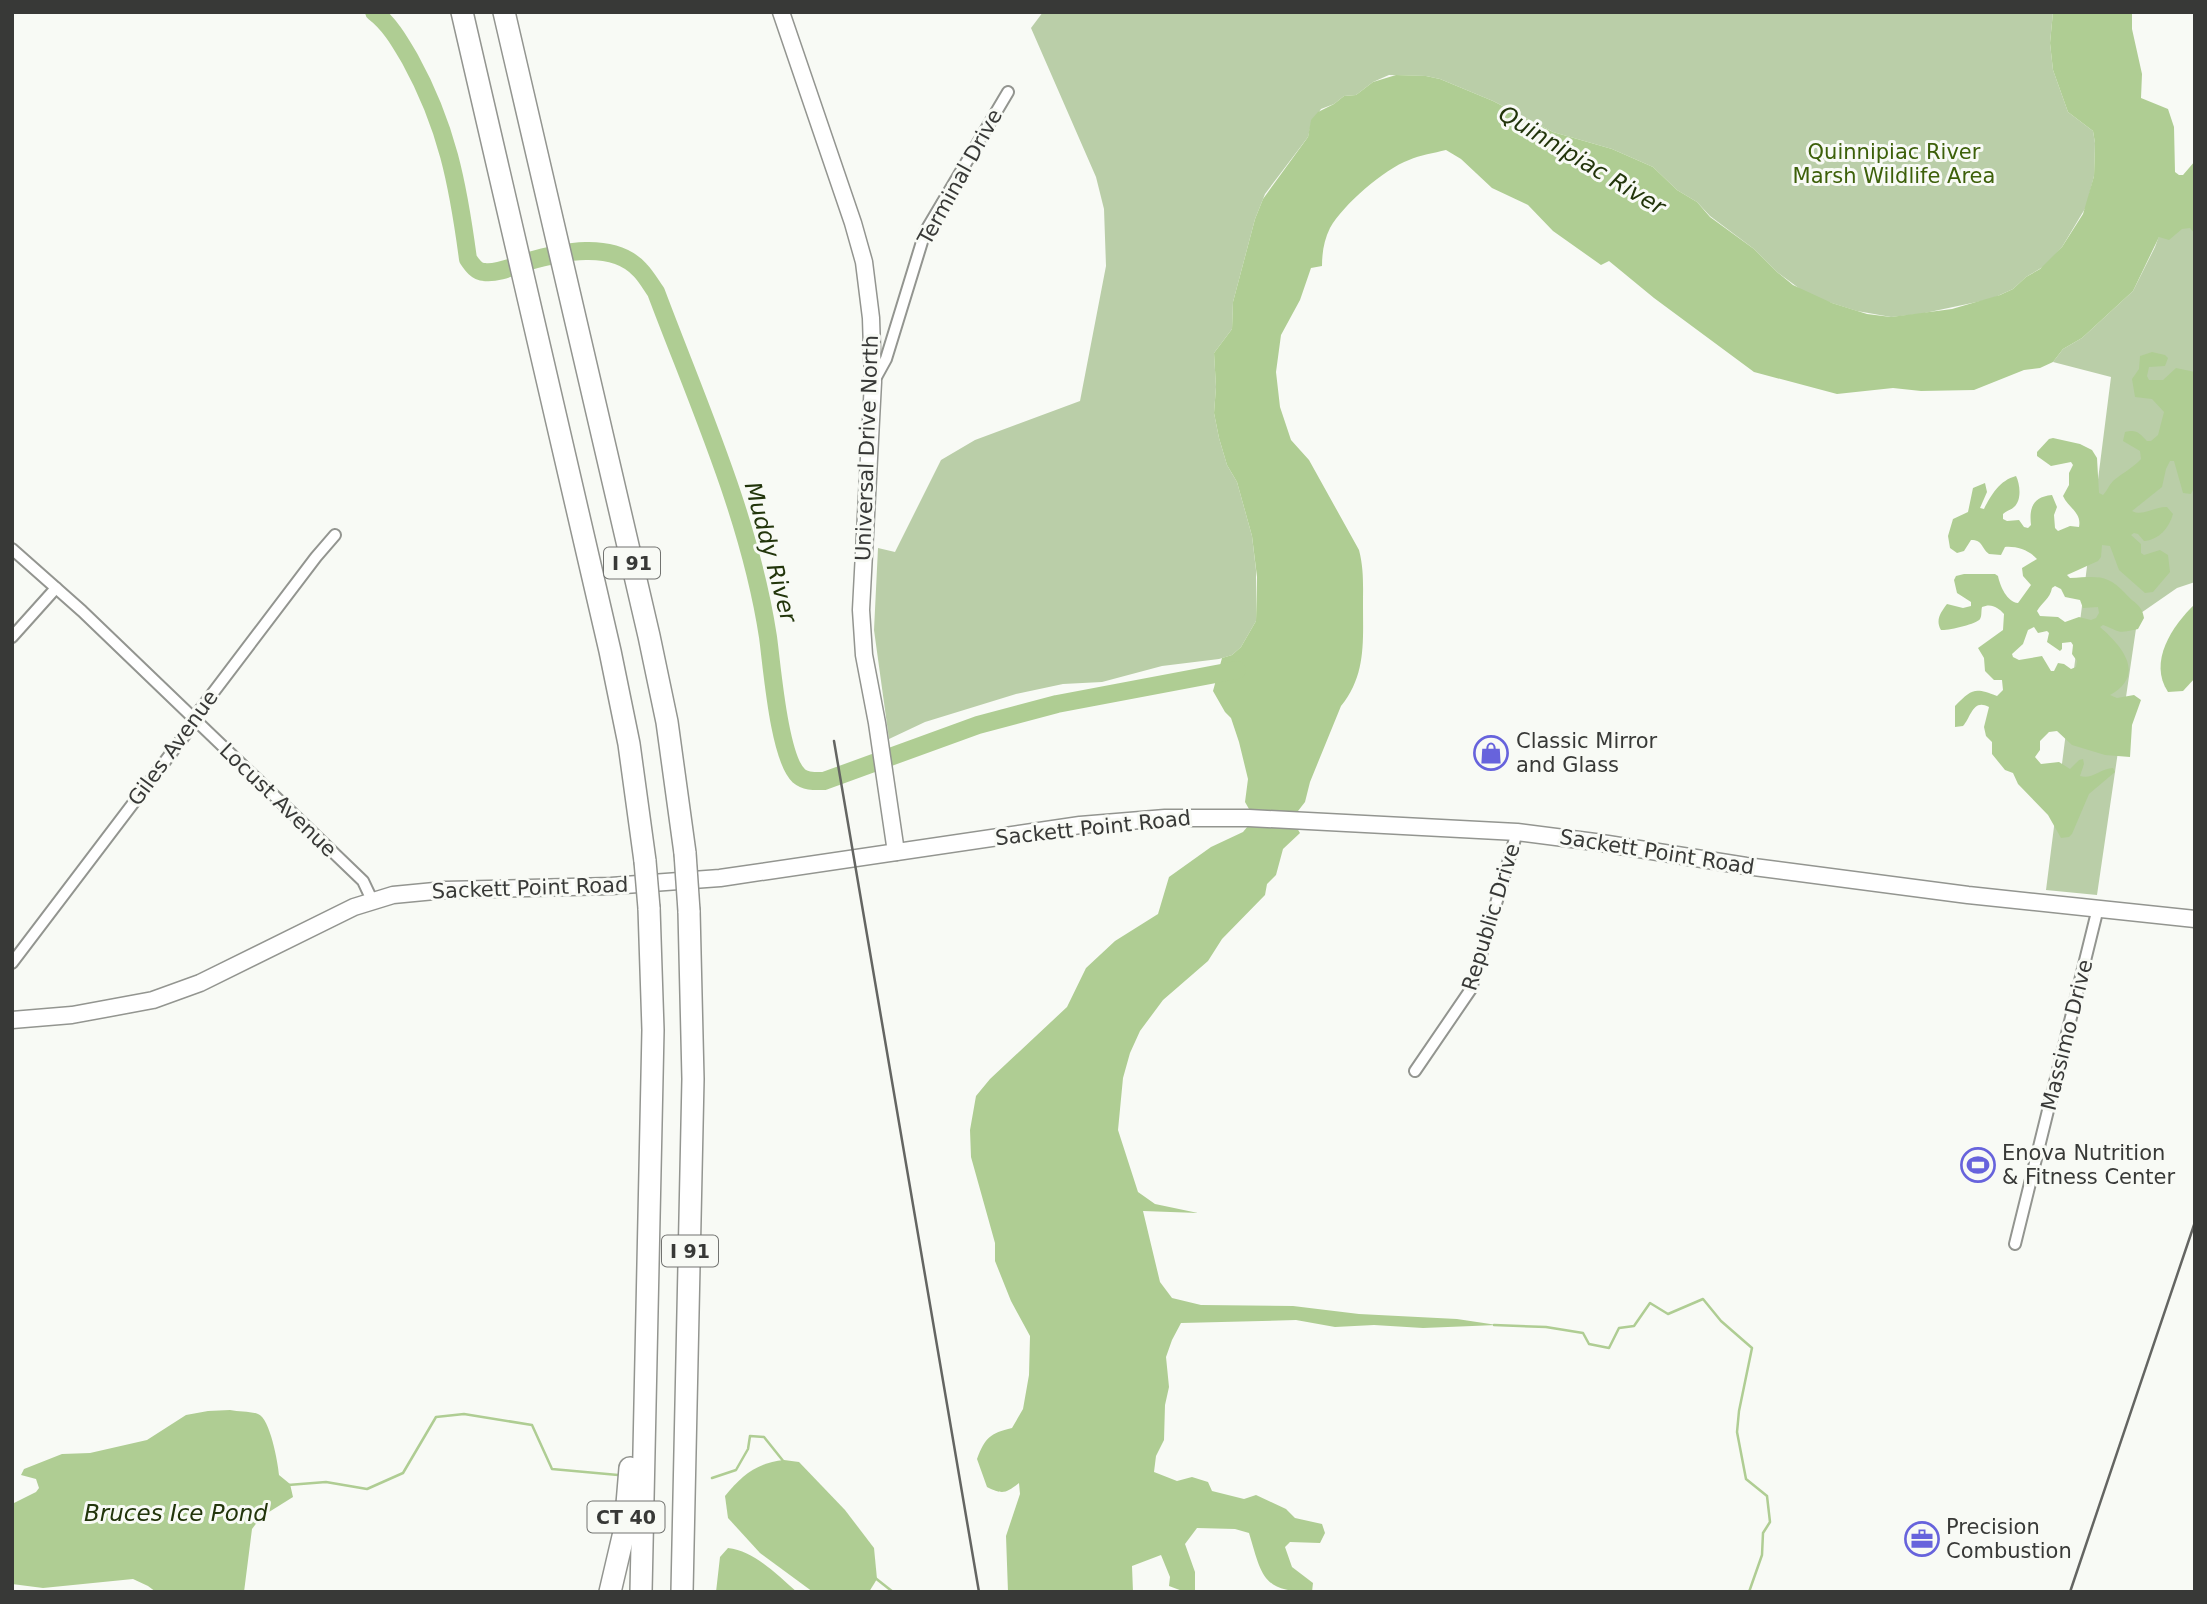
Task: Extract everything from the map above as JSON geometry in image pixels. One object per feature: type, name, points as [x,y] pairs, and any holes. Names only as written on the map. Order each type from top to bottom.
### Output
[{"type":"highway","name":"I 91","points":[[462,12],[621,701],[634,773],[645,861],[653,1030],[641,1592]]},
{"type":"highway","name":"I 91","points":[[504,12],[656,669],[675,774],[685,853],[692,966],[693,1079],[682,1592]]},
{"type":"highway","name":"CT 40","points":[[610,1592],[625,1528],[630,1470],[634,1458],[644,1446]]},
{"type":"street","name":"Universal Drive North","points":[[780,12],[864,262],[871,318],[873,382],[861,610],[864,655],[896,852]]},
{"type":"street","name":"Terminal Drive","points":[[873,382],[886,359],[925,232],[1009,92]]},
{"type":"street","name":"Giles Avenue","points":[[12,962],[316,557],[335,536]]},
{"type":"street","name":"Locust Avenue","points":[[12,549],[195,719],[363,881],[372,900]]},
{"type":"street","points":[[12,637],[56,588]]},
{"type":"street","name":"Sackett Point Road","points":[[12,1020],[72,1015],[153,1000],[200,983],[372,900],[393,895],[421,891],[611,886],[707,879],[1118,821],[1184,817],[1298,820],[1517,832],[1968,895],[2195,919]]},
{"type":"street","name":"Republic Drive","points":[[1415,1071],[1471,989],[1517,832]]},
{"type":"street","name":"Massimo Drive","points":[[2015,1244],[2098,908]]},
{"type":"green space","name":"Quinnipiac River Marsh Wildlife Area","points":[[1043,12],[2053,12],[2050,43],[2053,70],[2068,112],[2093,131],[2094,176],[2086,207],[2062,247],[2046,265],[2013,289],[1991,299],[1920,314],[1891,317],[1857,311],[1819,299],[1800,289],[1710,216],[1697,202],[1677,190],[1653,167],[1612,149],[1553,132],[1493,101],[1440,79],[1389,75],[1373,82],[1356,95],[1344,96],[1321,109],[1311,124],[1308,137],[1265,194],[1255,219],[1233,302],[1232,329],[1214,353],[1214,413],[1227,465],[1237,482],[1252,536],[1256,570],[1256,621],[1241,647],[1232,655],[1219,659],[1162,666],[1102,682],[1063,684],[1016,694],[925,722],[889,739],[874,630],[878,548],[895,552],[941,460],[975,440],[1080,401],[1106,266],[1104,209],[1096,177],[1031,28]]},
{"type":"green space","points":[[2195,195],[2195,582],[2177,588],[2138,615],[2097,895],[2046,890],[2111,377],[2053,362],[2063,349],[2082,338],[2133,291],[2155,247],[2173,198]]},
{"type":"water","name":"Quinnipiac River","points":[[2053,12],[2132,12],[2132,29],[2142,74],[2141,98],[2168,109],[2174,127],[2175,172],[2183,175],[2195,161],[2195,234],[2190,228],[2182,229],[2169,240],[2159,237],[2133,291],[2082,338],[2063,349],[2053,362],[2040,368],[2024,370],[1974,390],[1921,391],[1893,388],[1837,394],[1754,372],[1609,261],[1601,265],[1553,231],[1528,205],[1492,188],[1461,159],[1446,150],[1413,158],[1376,179],[1354,199],[1330,228],[1322,266],[1311,268],[1300,300],[1281,335],[1276,372],[1280,407],[1291,440],[1309,460],[1359,550],[1363,578],[1363,632],[1359,670],[1341,706],[1310,782],[1305,802],[1298,811],[1297,828],[1300,833],[1283,849],[1276,875],[1267,884],[1265,895],[1222,939],[1208,961],[1163,1000],[1140,1031],[1123,1078],[1118,1130],[1138,1192],[1155,1204],[1198,1213],[1143,1211],[1160,1282],[1172,1298],[1201,1305],[1293,1306],[1359,1314],[1457,1319],[1497,1325],[1335,1327],[1296,1320],[1181,1323],[1166,1357],[1169,1387],[1165,1405],[1164,1440],[1156,1456],[1154,1472],[1177,1481],[1192,1477],[1208,1482],[1212,1491],[1244,1499],[1256,1495],[1286,1509],[1295,1518],[1322,1524],[1325,1533],[1320,1543],[1290,1542],[1285,1547],[1292,1567],[1313,1583],[1312,1592],[1283,1589],[1267,1579],[1261,1571],[1249,1533],[1235,1529],[1197,1528],[1185,1544],[1195,1572],[1195,1592],[1185,1592],[1169,1586],[1170,1577],[1161,1555],[1132,1566],[1133,1592],[1008,1592],[1006,1536],[1020,1494],[1019,1483],[1004,1492],[987,1487],[977,1459],[989,1437],[1012,1428],[1023,1409],[1029,1375],[1030,1336],[1011,1301],[995,1261],[995,1243],[971,1157],[970,1130],[976,1096],[990,1079],[1067,1007],[1086,968],[1115,941],[1158,914],[1169,877],[1211,847],[1243,832],[1248,826],[1249,809],[1245,802],[1248,779],[1239,742],[1231,718],[1213,691],[1222,658],[1232,655],[1241,647],[1256,621],[1257,577],[1252,536],[1237,482],[1227,465],[1214,413],[1214,353],[1232,329],[1233,302],[1263,199],[1308,137],[1311,120],[1318,112],[1344,96],[1356,95],[1373,82],[1396,75],[1440,79],[1493,101],[1553,132],[1612,149],[1653,167],[1677,190],[1697,202],[1710,217],[1754,249],[1793,285],[1832,303],[1867,314],[1891,317],[1952,309],[2013,289],[2040,269],[2062,247],[2083,214],[2094,176],[2095,143],[2093,131],[2068,112],[2053,70],[2050,43]]},
{"type":"water","points":[[2152,352],[2168,358],[2165,366],[2149,367],[2149,380],[2163,380],[2176,368],[2195,372],[2194,484],[2191,494],[2183,493],[2174,461],[2170,461],[2162,487],[2132,511],[2140,513],[2167,507],[2173,514],[2159,536],[2144,541],[2138,534],[2131,535],[2141,544],[2141,553],[2144,555],[2160,550],[2168,555],[2170,572],[2153,592],[2145,593],[2119,570],[2110,546],[2102,545],[2098,561],[2067,575],[2070,578],[2100,578],[2112,582],[2139,607],[2144,618],[2138,629],[2131,631],[2119,632],[2103,625],[2100,627],[2123,652],[2129,670],[2121,687],[2110,695],[2117,698],[2134,695],[2141,700],[2132,725],[2130,757],[2105,755],[2072,745],[2057,731],[2049,732],[2040,741],[2040,750],[2035,757],[2041,764],[2059,762],[2070,769],[2083,759],[2080,776],[2089,776],[2113,768],[2115,772],[2089,794],[2072,834],[2061,838],[2048,815],[2018,784],[2013,773],[2005,770],[1992,754],[1992,742],[1986,736],[1984,727],[1989,707],[1979,705],[1963,726],[1955,727],[1955,706],[1966,696],[1974,691],[1983,691],[1997,696],[2003,690],[2002,680],[1994,680],[1985,671],[1984,658],[1978,648],[2003,630],[2004,614],[1988,605],[1982,607],[1978,621],[1968,625],[1941,630],[1939,623],[1947,604],[1963,608],[1971,606],[1971,602],[1957,593],[1954,580],[1956,576],[1995,574],[2007,597],[2018,603],[2031,585],[2023,576],[2022,568],[2037,559],[2014,547],[2005,547],[2001,555],[1989,554],[1975,540],[1971,540],[1964,551],[1957,553],[1950,548],[1948,536],[1953,519],[1968,512],[1973,488],[1985,483],[1987,492],[1980,508],[1984,509],[1993,493],[2016,476],[2019,487],[2017,504],[2003,514],[2003,519],[2019,520],[2028,528],[2036,501],[2052,495],[2057,507],[2054,515],[2055,528],[2058,531],[2070,526],[2079,527],[2077,514],[2063,496],[2069,485],[2069,473],[2073,465],[2071,462],[2051,466],[2037,456],[2037,452],[2053,438],[2080,444],[2092,450],[2097,458],[2099,493],[2103,495],[2113,481],[2141,459],[2140,451],[2123,441],[2125,432],[2138,432],[2147,441],[2158,435],[2164,412],[2152,399],[2135,397],[2132,379],[2139,369],[2140,356]],"holes":[[[2055,586],[2061,589],[2065,597],[2080,600],[2083,608],[2098,607],[2096,618],[2091,620],[2079,617],[2065,622],[2058,617],[2040,616],[2037,611]],[[2034,627],[2038,633],[2047,631],[2047,642],[2060,651],[2062,643],[2071,642],[2072,654],[2077,661],[2076,667],[2071,669],[2058,663],[2054,671],[2051,671],[2042,656],[2019,660],[2013,657],[2012,654],[2023,644],[2028,630]]]},
{"type":"water","points":[[2195,604],[2195,678],[2183,691],[2168,692],[2162,681],[2161,669],[2165,645],[2178,623]]},
{"type":"water","name":"Bruces Ice Pond","points":[[230,1410],[255,1413],[262,1417],[273,1442],[279,1475],[290,1484],[293,1497],[261,1517],[252,1529],[244,1592],[156,1592],[133,1579],[43,1588],[12,1584],[12,1504],[39,1488],[36,1479],[21,1475],[24,1469],[62,1454],[90,1453],[147,1440],[186,1415]]},
{"type":"water","points":[[784,1460],[799,1462],[845,1510],[874,1548],[877,1579],[869,1592],[813,1592],[760,1553],[728,1518],[725,1496],[737,1482],[758,1467]]},
{"type":"water","points":[[728,1548],[756,1559],[797,1592],[716,1592],[720,1557]]},
{"type":"waterway","name":"Muddy River","points":[[374,12],[390,28],[410,59],[433,108],[455,180],[468,259],[475,268],[481,272],[494,272],[570,252],[601,252],[629,261],[642,272],[656,292],[736,505],[760,593],[781,732],[792,766],[799,776],[808,780],[824,781],[978,725],[1057,704],[1237,670]]},
{"type":"waterway","points":[[1494,1325],[1546,1327],[1583,1333],[1589,1344],[1609,1348],[1619,1328],[1634,1326],[1650,1303],[1668,1314],[1703,1299],[1721,1321],[1752,1348],[1737,1432],[1746,1479],[1767,1496],[1770,1522],[1763,1533],[1762,1555],[1749,1592]]},
{"type":"waterway","points":[[288,1485],[326,1482],[367,1489],[403,1473],[436,1417],[464,1414],[532,1425],[552,1469],[618,1475]]},
{"type":"waterway","points":[[712,1478],[736,1470],[748,1449],[750,1436],[764,1437],[784,1462]]},
{"type":"waterway","points":[[874,1577],[893,1592]]},
{"type":"railway","points":[[834,741],[979,1592]]},
{"type":"railway","points":[[2070,1592],[2195,1222]]},
{"type":"place","name":"Classic Mirror and Glass","points":[[1491,753]]},
{"type":"place","name":"Enova Nutrition & Fitness Center","points":[[1978,1165]]},
{"type":"place","name":"Precision Combustion","points":[[1922,1539]]}]
